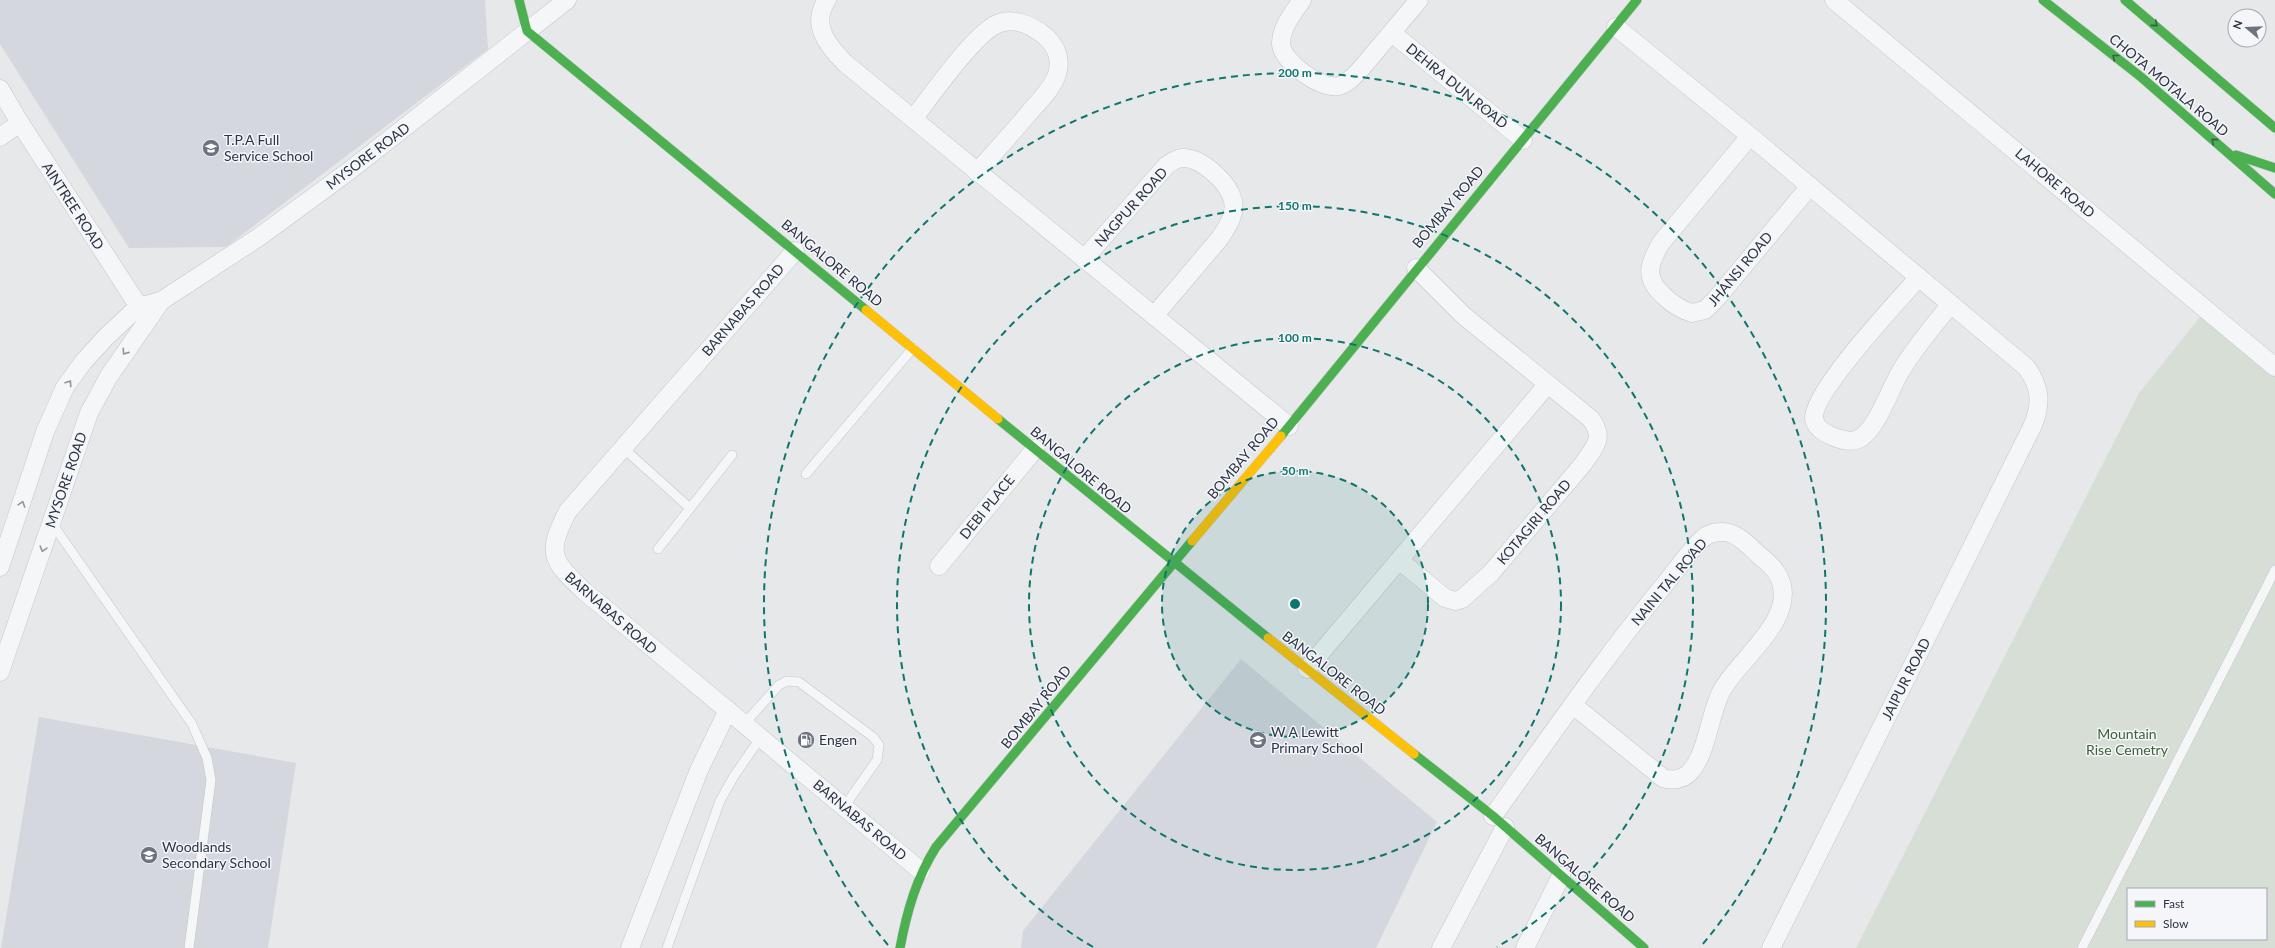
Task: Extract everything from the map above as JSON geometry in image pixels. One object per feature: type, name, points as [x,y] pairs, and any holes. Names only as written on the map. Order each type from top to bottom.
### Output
[{"type":"street","points":[[519,0],[527,31]]},
{"type":"street","name":"MYSORE ROAD","points":[[0,567],[45,432],[65,387],[84,361],[106,337],[258,237],[348,171],[567,0]]},
{"type":"street","name":"NAGPUR ROAD","points":[[827,0],[822,8],[820,28],[833,51],[977,172],[1289,426]]},
{"type":"street","points":[[1302,0],[1283,31],[1282,50],[1288,60],[1314,80],[1331,86],[1338,86],[1347,82],[1392,33],[1419,0]]},
{"type":"street","name":"BOMBAY ROAD","points":[[900,948],[906,914],[921,871],[936,847],[1012,759],[1173,563],[1289,426],[1416,268],[1637,0]]},
{"type":"street","name":"LAHORE ROAD","points":[[1834,0],[2275,367]]},
{"type":"street","name":"CHOTA MOTALA ROAD","points":[[2043,0],[2141,77],[2275,194]]},
{"type":"street","points":[[2125,0],[2275,128]]},
{"type":"street","points":[[913,119],[977,38],[995,25],[1010,21],[1020,22],[1031,26],[1046,37],[1059,56],[1060,64],[1057,75],[1041,98],[977,172]]},
{"type":"street","points":[[1616,27],[1750,136],[1919,277],[1950,304],[1902,369],[1869,430],[1854,441],[1844,440],[1823,431],[1814,420],[1814,414],[1818,402],[1826,388],[1873,329],[1919,277]]},
{"type":"street","name":"BANGALORE ROAD","points":[[527,31],[1173,563],[1499,821],[1644,948]]},
{"type":"street","name":"DEHRA DUN ROAD","points":[[1392,33],[1522,140]]},
{"type":"street","name":"AINTREE ROAD","points":[[0,89],[20,123],[143,314]]},
{"type":"street","points":[[2249,105],[2275,115]]},
{"type":"street","points":[[0,137],[20,123]]},
{"type":"street","name":"JHANSI ROAD","points":[[1750,136],[1660,244],[1652,258],[1651,278],[1654,288],[1668,300],[1692,313],[1705,310],[1716,299],[1810,186]]},
{"type":"street","points":[[2226,151],[2275,168]]},
{"type":"street","name":"NAGPUR ROAD","points":[[1084,259],[1168,165],[1182,158],[1192,159],[1207,167],[1229,190],[1233,201],[1233,212],[1229,224],[1220,238],[1154,316]]},
{"type":"street","name":"BARNABAS ROAD","points":[[795,251],[622,447],[568,511],[556,533],[555,558],[562,570],[584,591],[921,871]]},
{"type":"street","name":"KOTAGIRI ROAD","points":[[1399,560],[1445,598],[1455,601],[1462,599],[1491,573],[1583,464],[1596,445],[1599,436],[1598,428],[1591,418],[1547,385],[1464,316],[1416,268]]},
{"type":"street","name":"JAIPUR ROAD","points":[[1771,948],[2028,435],[2038,410],[2038,388],[2026,367],[1950,304]]},
{"type":"street","name":"MYSORE ROAD","points":[[0,672],[40,560],[51,522],[89,413],[143,314]]},
{"type":"street","points":[[1307,669],[1547,385]]},
{"type":"street","name":"DEBI PLACE","points":[[939,566],[1035,449]]},
{"type":"street","name":"NAINI TAL ROAD","points":[[1441,948],[1499,821],[1573,705],[1643,611],[1705,536],[1721,532],[1729,532],[1739,538],[1770,565],[1779,576],[1783,598],[1774,622],[1754,651],[1722,690],[1698,757],[1688,774],[1675,780],[1663,778],[1573,705]]},
{"type":"street","points":[[630,948],[699,770],[728,710]]},
{"type":"street","points":[[1525,948],[1561,876]]},
{"type":"lane","points":[[806,474],[913,348]]},
{"type":"lane","points":[[622,447],[690,508]]},
{"type":"lane","points":[[658,549],[732,455]]},
{"type":"lane","points":[[51,522],[192,724],[207,758],[211,780],[188,948]]},
{"type":"lane","points":[[2082,948],[2275,570]]},
{"type":"lane","points":[[744,724],[779,685],[787,682],[799,682],[873,738],[879,745],[877,760],[844,808]]},
{"type":"lane","points":[[667,948],[720,801],[734,776],[761,737]]},
{"type":"shaded area","name":"T.P.A Full Service School","points":[[0,0],[485,0],[488,49],[226,247],[129,248],[0,44]]},
{"type":"shaded area","name":"W A Lewitt Primary School","points":[[1241,659],[1437,822],[1376,948],[1021,948],[1023,931]]},
{"type":"shaded area","name":"Woodlands Secondary School","points":[[39,717],[296,763],[268,948],[1,948]]},
{"type":"green space","name":"Mountain Rise Cemetry","points":[[2203,313],[2275,373],[2275,948],[1856,948],[2139,393]]},
{"type":"traffic: fast","points":[[519,0],[527,31],[866,310]]},
{"type":"traffic: fast","points":[[1281,436],[1637,0]]},
{"type":"traffic: fast","points":[[2043,0],[2141,77],[2275,194]]},
{"type":"traffic: fast","points":[[2125,0],[2275,128]]},
{"type":"traffic: fast","points":[[2236,155],[2275,168]]},
{"type":"traffic: fast","points":[[998,419],[1268,638]]},
{"type":"traffic: fast","points":[[900,948],[913,896],[923,871],[936,847],[1192,541]]},
{"type":"traffic: fast","points":[[1414,754],[1493,816],[1644,948]]},
{"type":"traffic: slow","points":[[866,310],[998,419]]},
{"type":"traffic: slow","points":[[1192,541],[1281,436]]},
{"type":"traffic: slow","points":[[1268,638],[1414,754]]},
{"type":"place","name":"T.P.A Full Service School","points":[[211,148]]},
{"type":"place","name":"Engen","points":[[806,740]]},
{"type":"place","name":"W A Lewitt Primary School","points":[[1258,740]]},
{"type":"place","name":"Woodlands Secondary School","points":[[149,855]]}]
